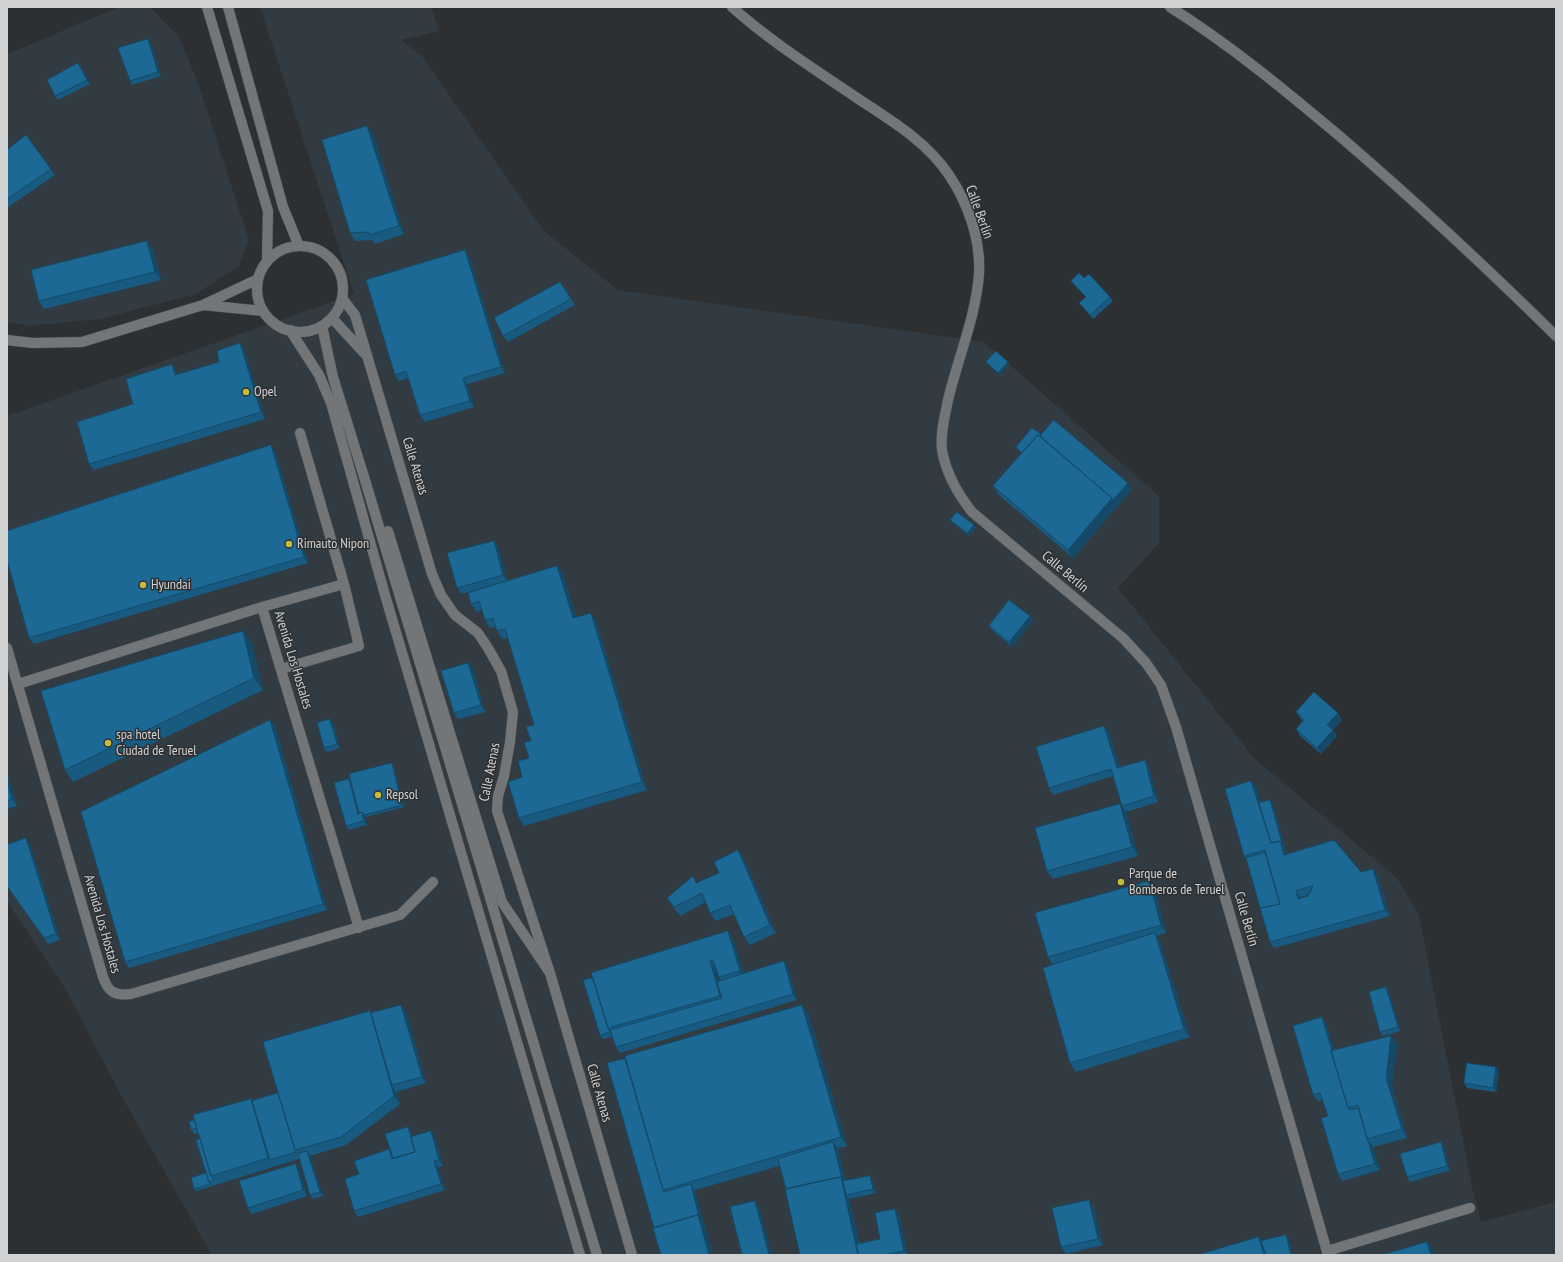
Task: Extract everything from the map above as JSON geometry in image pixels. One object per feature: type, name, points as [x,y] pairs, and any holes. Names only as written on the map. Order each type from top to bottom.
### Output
[{"type":"street","points":[[207,7],[268,211],[267,261]]},
{"type":"street","points":[[228,7],[283,207],[299,246]]},
{"type":"street","name":"Calle Berlín","points":[[732,7],[768,38],[918,141],[941,164],[957,190],[973,228],[977,246],[978,273],[973,309],[956,369],[941,438],[945,462],[960,497],[972,512],[1124,639],[1146,664],[1161,685],[1176,727],[1327,1253]]},
{"type":"street","points":[[1170,7],[1236,51],[1358,153],[1458,241],[1556,336]]},
{"type":"street","points":[[299,246],[317,250],[327,256],[335,264],[343,287],[342,298],[332,318],[322,326],[304,332],[290,330],[279,326],[263,311],[259,301],[258,279],[267,261],[276,253],[287,248],[299,246]]},
{"type":"street","points":[[7,340],[33,343],[82,342],[203,305],[258,279]]},
{"type":"street","name":"Calle Atenas","points":[[342,298],[355,316],[432,574],[441,595],[455,615],[478,633],[501,671],[513,712],[510,742],[504,776],[498,796],[497,811],[550,973],[632,1255]]},
{"type":"street","points":[[203,305],[263,311]]},
{"type":"street","name":"Calle Atenas","points":[[332,318],[368,358]]},
{"type":"street","points":[[322,326],[333,377],[597,1255]]},
{"type":"street","points":[[290,330],[319,375],[331,403],[387,603],[580,1255]]},
{"type":"street","points":[[281,668],[359,646],[344,584],[300,433]]},
{"type":"street","points":[[365,480],[379,502],[502,902],[550,973]]},
{"type":"street","name":"Avenida Los Hostales","points":[[18,684],[262,607],[344,584]]},
{"type":"street","name":"Avenida Los Hostales","points":[[262,607],[359,928]]},
{"type":"street","name":"Avenida Los Hostales","points":[[7,648],[107,988],[120,996],[400,915],[433,882]]},
{"type":"street","points":[[1327,1253],[1470,1208]]},
{"type":"shaded area","points":[[120,7],[150,7],[179,37],[197,80],[249,240],[239,266],[196,294],[100,319],[27,326],[7,322],[7,54]]},
{"type":"shaded area","points":[[260,7],[431,7],[439,31],[401,40],[422,56],[544,231],[618,290],[984,342],[1159,496],[1159,543],[1118,588],[1255,759],[1397,878],[1419,915],[1472,1187],[1481,1222],[1556,1202],[1556,1255],[212,1255],[122,1097],[65,988],[7,902],[7,416],[354,294]]},
{"type":"building","points":[[148,39],[158,72],[130,81],[118,48]]},
{"type":"building","points":[[78,63],[87,80],[55,96],[47,80]]},
{"type":"building","points":[[367,126],[399,226],[369,235],[368,232],[350,233],[322,140]]},
{"type":"building","points":[[26,135],[51,169],[7,199],[7,150]]},
{"type":"building","points":[[147,241],[155,272],[39,301],[31,270]]},
{"type":"building","points":[[465,250],[501,367],[463,378],[470,401],[420,415],[406,371],[395,375],[366,280]]},
{"type":"building","points":[[1079,273],[1084,278],[1089,274],[1110,297],[1090,315],[1079,303],[1086,297],[1071,281]]},
{"type":"building","points":[[560,282],[571,299],[503,336],[494,318]]},
{"type":"building","points":[[240,343],[261,412],[89,464],[77,422],[133,404],[126,379],[172,364],[175,375],[219,362],[217,351]]},
{"type":"building","points":[[996,351],[1008,362],[998,373],[986,362]]},
{"type":"building","points":[[1054,420],[1128,483],[1113,500],[1040,436]]},
{"type":"building","points":[[1032,428],[1041,434],[1040,436],[1038,435],[1022,453],[1016,447]]},
{"type":"building","points":[[1038,435],[1112,498],[1068,550],[993,486]]},
{"type":"building","points":[[271,445],[304,557],[29,638],[7,560],[7,531]]},
{"type":"building","points":[[957,512],[974,525],[967,533],[950,520]]},
{"type":"building","points":[[494,541],[503,575],[457,588],[447,553]]},
{"type":"building","points":[[557,566],[573,618],[591,613],[642,782],[519,818],[508,782],[522,777],[518,761],[529,758],[524,742],[531,741],[526,727],[534,725],[505,629],[497,631],[493,618],[485,620],[479,601],[471,604],[468,593]]},
{"type":"building","points":[[1009,600],[1030,616],[1009,642],[989,626]]},
{"type":"building","name":"spa hotel Ciudad de Teruel","points":[[243,631],[254,678],[65,770],[41,691]]},
{"type":"building","points":[[468,663],[481,705],[454,713],[441,671]]},
{"type":"building","points":[[1314,692],[1338,713],[1327,725],[1333,730],[1317,748],[1296,729],[1304,720],[1296,712]]},
{"type":"building","points":[[330,719],[337,744],[324,748],[317,723]]},
{"type":"building","points":[[270,720],[323,904],[125,962],[81,812]]},
{"type":"building","points":[[1104,726],[1117,768],[1145,760],[1154,796],[1122,806],[1111,769],[1049,788],[1036,747]]},
{"type":"building","name":"Repsol","points":[[392,763],[402,805],[364,815],[362,812],[359,813],[349,774]]},
{"type":"building","points":[[349,779],[358,814],[362,812],[364,821],[346,826],[334,783]]},
{"type":"building","points":[[7,781],[12,799],[7,801]]},
{"type":"building","points":[[1251,781],[1271,843],[1280,841],[1284,855],[1334,840],[1361,872],[1373,869],[1385,910],[1270,942],[1260,908],[1280,904],[1265,850],[1244,856],[1225,789]],"holes":[[[1313,886],[1308,896],[1298,899],[1296,891]]]},
{"type":"building","points":[[1270,800],[1282,843],[1280,841],[1271,843],[1259,803]]},
{"type":"building","points":[[1120,804],[1132,847],[1047,871],[1035,828]]},
{"type":"building","points":[[26,838],[56,934],[44,938],[7,886],[7,845]]},
{"type":"building","points":[[738,850],[770,925],[744,937],[730,905],[710,913],[702,893],[674,907],[667,898],[693,876],[696,883],[719,873],[714,862]]},
{"type":"building","points":[[1265,853],[1280,904],[1260,908],[1246,858]]},
{"type":"building","points":[[1149,881],[1161,925],[1048,957],[1035,913]]},
{"type":"building","points":[[728,931],[740,971],[719,977],[713,960],[710,961],[720,996],[608,1028],[591,973]]},
{"type":"building","points":[[1155,933],[1184,1029],[1070,1063],[1043,968]]},
{"type":"building","points":[[784,961],[793,994],[616,1047],[610,1030],[722,998],[717,982]]},
{"type":"building","points":[[593,978],[610,1032],[600,1035],[583,980]]},
{"type":"building","points":[[1386,987],[1398,1027],[1380,1032],[1369,992]]},
{"type":"building","points":[[401,1005],[422,1077],[392,1085],[371,1013]]},
{"type":"building","points":[[802,1005],[841,1137],[663,1190],[625,1056]]},
{"type":"building","points":[[370,1011],[394,1096],[341,1137],[295,1150],[263,1042]]},
{"type":"building","points":[[1322,1017],[1348,1108],[1350,1110],[1358,1108],[1375,1164],[1338,1174],[1321,1118],[1328,1116],[1320,1093],[1313,1095],[1293,1026]]},
{"type":"building","points":[[1391,1036],[1386,1078],[1402,1129],[1367,1139],[1358,1105],[1348,1108],[1331,1051]]},
{"type":"building","points":[[625,1059],[663,1190],[664,1192],[691,1184],[699,1217],[698,1215],[654,1228],[607,1063]]},
{"type":"building","points":[[1467,1063],[1496,1067],[1493,1088],[1464,1083]]},
{"type":"building","points":[[278,1093],[296,1152],[270,1160],[252,1101]]},
{"type":"building","points":[[251,1099],[268,1158],[211,1176],[193,1115]]},
{"type":"building","points":[[194,1120],[197,1128],[191,1130],[189,1122]]},
{"type":"building","points":[[408,1127],[415,1152],[393,1158],[385,1134]]},
{"type":"building","points":[[431,1131],[439,1160],[434,1161],[441,1184],[354,1211],[345,1179],[359,1174],[354,1161],[389,1149],[392,1159],[415,1152],[411,1137]]},
{"type":"building","points":[[200,1139],[211,1176],[214,1180],[209,1182],[196,1140]]},
{"type":"building","points":[[833,1142],[842,1179],[841,1177],[786,1189],[778,1159]]},
{"type":"building","points":[[1441,1142],[1447,1166],[1407,1177],[1400,1154]]},
{"type":"building","points":[[307,1151],[320,1192],[310,1195],[298,1154]]},
{"type":"building","points":[[296,1164],[303,1190],[248,1208],[239,1181]]},
{"type":"building","points":[[206,1173],[210,1184],[194,1189],[191,1178]]},
{"type":"building","points":[[870,1176],[873,1189],[846,1195],[843,1181]]},
{"type":"building","points":[[841,1177],[858,1255],[800,1255],[785,1189]]},
{"type":"building","points":[[1089,1200],[1098,1239],[1061,1247],[1052,1208]]},
{"type":"building","points":[[755,1201],[769,1255],[742,1255],[730,1207]]},
{"type":"building","points":[[895,1209],[904,1251],[888,1255],[859,1255],[856,1244],[880,1239],[875,1213]]},
{"type":"building","points":[[698,1215],[709,1255],[661,1255],[653,1228]]},
{"type":"building","points":[[1286,1235],[1291,1255],[1266,1255],[1261,1241]]},
{"type":"building","points":[[1259,1237],[1264,1255],[1197,1255]]},
{"type":"building","points":[[1427,1242],[1431,1255],[1382,1255]]},
{"type":"place","name":"Opel","points":[[246,392]]},
{"type":"place","name":"Rimauto Nipon","points":[[289,544]]},
{"type":"place","name":"Hyundai","points":[[143,585]]},
{"type":"place","name":"spa hotel Ciudad de Teruel","points":[[108,743]]},
{"type":"place","name":"Repsol","points":[[378,795]]},
{"type":"place","name":"Parque de Bomberos de Teruel","points":[[1121,882]]}]
